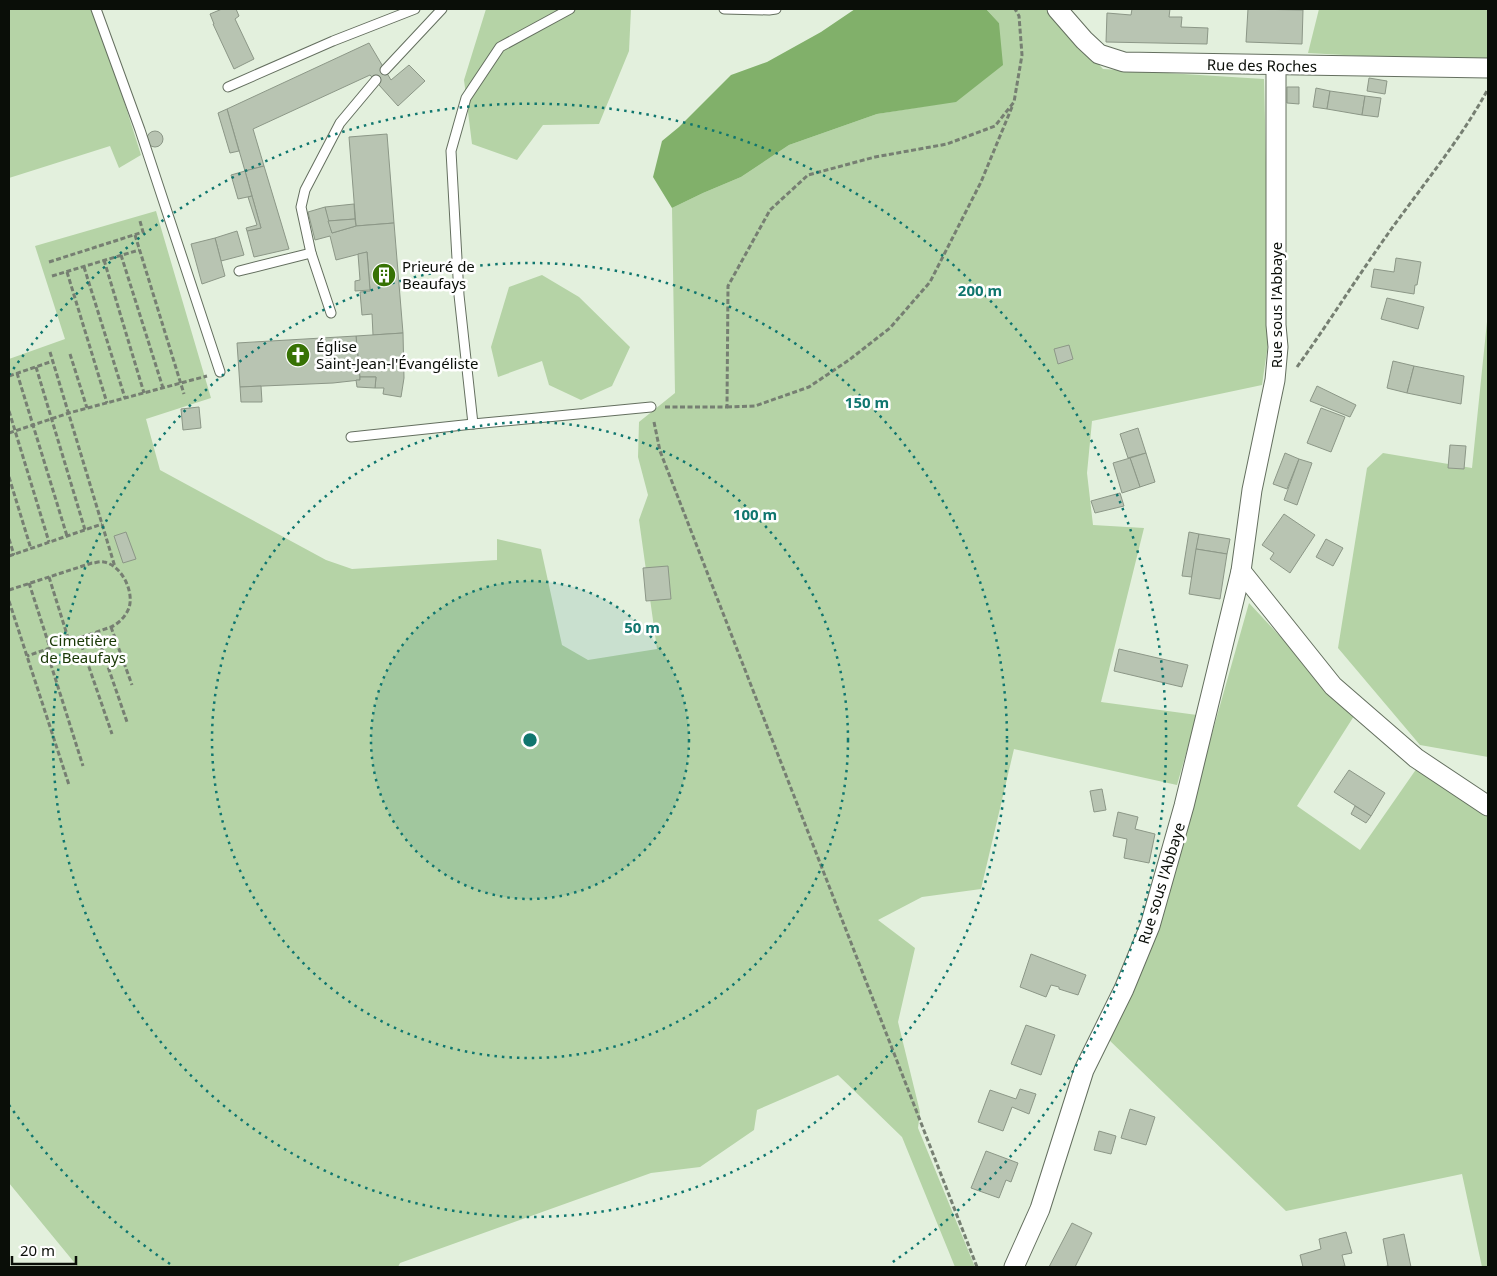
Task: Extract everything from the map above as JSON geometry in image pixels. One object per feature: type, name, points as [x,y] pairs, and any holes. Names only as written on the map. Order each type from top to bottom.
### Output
[{"type":"street","name":"Rue des Roches","points":[[1057,9],[1099,54],[1124,62],[1488,68]]},
{"type":"street","name":"Rue sous l'Abbaye","points":[[1014,1267],[1040,1209],[1084,1070],[1124,989],[1150,926],[1184,806],[1241,571],[1252,490],[1275,380],[1278,348],[1276,325],[1276,66]]},
{"type":"street","points":[[1241,571],[1333,686],[1416,758],[1488,806]]},
{"type":"lane","points":[[96,9],[140,130],[220,372]]},
{"type":"lane","points":[[228,87],[333,41],[415,9]]},
{"type":"lane","points":[[386,70],[442,9]]},
{"type":"lane","points":[[473,424],[459,295],[451,151],[466,98],[500,47],[570,9]]},
{"type":"lane","points":[[724,9],[776,9]]},
{"type":"lane","points":[[331,313],[310,253],[301,207],[305,190],[340,123],[376,80]]},
{"type":"lane","points":[[239,271],[310,253]]},
{"type":"lane","points":[[352,437],[651,407]]},
{"type":"path","points":[[977,1267],[660,450],[651,407],[756,406],[809,387],[849,360],[890,328],[930,282],[981,182],[1014,102],[1022,55],[1019,16],[1015,9]]},
{"type":"path","points":[[1275,380],[1295,368],[1321,333],[1378,247],[1454,145],[1488,89]]},
{"type":"path","points":[[728,407],[728,286],[770,210],[808,174],[875,157],[947,144],[995,126],[1014,102]]},
{"type":"path","points":[[50,262],[143,232],[140,221]]},
{"type":"path","points":[[134,235],[184,394]]},
{"type":"path","points":[[52,276],[139,250]]},
{"type":"path","points":[[121,255],[163,388]]},
{"type":"path","points":[[104,260],[144,393]]},
{"type":"path","points":[[84,266],[125,398]]},
{"type":"path","points":[[67,272],[107,403]]},
{"type":"path","points":[[50,352],[115,567]]},
{"type":"path","points":[[70,354],[87,408]]},
{"type":"path","points":[[9,376],[53,361]]},
{"type":"path","points":[[36,367],[85,530]]},
{"type":"path","points":[[9,433],[69,413],[220,372]]},
{"type":"path","points":[[17,373],[67,536]]},
{"type":"path","points":[[9,411],[49,542]]},
{"type":"path","points":[[9,477],[31,549]]},
{"type":"path","points":[[9,556],[102,524]]},
{"type":"path","points":[[9,539],[14,554]]},
{"type":"path","points":[[9,590],[92,563],[104,562],[115,567],[124,577],[130,590],[130,604],[125,616],[112,628],[27,656]]},
{"type":"path","points":[[49,577],[69,642]]},
{"type":"path","points":[[29,583],[83,766]]},
{"type":"path","points":[[9,601],[69,785]]},
{"type":"path","points":[[112,628],[132,685]]},
{"type":"path","points":[[96,632],[126,722]]},
{"type":"path","points":[[79,638],[112,734]]},
{"type":"green space","points":[[9,9],[95,9],[141,155],[119,168],[110,146],[9,178]]},
{"type":"green space","points":[[486,9],[631,9],[629,51],[599,124],[543,125],[517,160],[472,144],[464,80]]},
{"type":"green space","name":"Cimetière de Beaufays","points":[[986,9],[1051,9],[1059,21],[1103,69],[1264,79],[1270,330],[1262,385],[1092,421],[1087,473],[1093,525],[1144,528],[1101,702],[1197,715],[1177,785],[1014,749],[981,889],[922,897],[878,920],[915,948],[898,1022],[920,1112],[918,1128],[975,1267],[955,1267],[902,1137],[838,1075],[757,1110],[754,1130],[700,1167],[651,1173],[400,1263],[398,1267],[78,1267],[9,1183],[9,359],[65,339],[35,246],[156,211],[211,398],[146,419],[160,470],[326,560],[352,569],[497,560],[497,539],[541,549],[562,645],[588,660],[657,649],[639,520],[648,495],[638,457],[639,422],[675,393],[672,208],[741,177],[789,145],[877,114],[956,101],[999,23]]},
{"type":"green space","points":[[1319,9],[1488,9],[1488,63],[1308,53]]},
{"type":"green space","points":[[542,275],[579,297],[630,347],[612,386],[581,400],[549,385],[542,361],[498,377],[491,347],[509,287]]},
{"type":"green space","points":[[1488,312],[1488,757],[1420,745],[1338,648],[1367,468],[1383,453],[1472,468]]},
{"type":"green space","points":[[1249,603],[1354,716],[1297,806],[1360,850],[1417,768],[1488,817],[1488,1267],[1482,1267],[1462,1174],[1286,1211],[1106,1037],[1174,868]]},
{"type":"shaded area","points":[[855,9],[986,9],[999,23],[1003,65],[956,102],[877,114],[789,145],[741,177],[672,208],[653,177],[662,141],[679,127],[731,75],[767,62],[821,32]]},
{"type":"building","points":[[222,9],[236,9],[239,16],[235,19],[254,59],[234,69],[210,14]]},
{"type":"building","points":[[1132,9],[1170,9],[1169,17],[1182,17],[1181,27],[1208,28],[1207,44],[1106,42],[1107,13],[1131,15]]},
{"type":"building","points":[[1248,9],[1303,10],[1302,44],[1246,42]]},
{"type":"building","points":[[369,43],[391,80],[409,65],[425,81],[398,106],[370,75],[253,129],[264,166],[245,171],[227,109]]},
{"type":"building","points":[[1369,78],[1387,81],[1385,94],[1367,91]]},
{"type":"building","points":[[1287,87],[1299,87],[1299,104],[1287,103]]},
{"type":"building","points":[[1316,88],[1330,91],[1327,109],[1313,107]]},
{"type":"building","points":[[1330,91],[1365,96],[1362,115],[1327,109]]},
{"type":"building","points":[[1365,96],[1381,98],[1378,117],[1362,115]]},
{"type":"building","points":[[227,109],[239,151],[230,153],[218,113]]},
{"type":"building","points":[[155,131],[163,139],[155,147],[147,139]]},
{"type":"building","name":"Prieuré de Beaufays","points":[[387,134],[394,223],[356,226],[349,137]]},
{"type":"building","points":[[264,166],[289,249],[254,257],[247,231],[261,228],[245,171]]},
{"type":"building","points":[[245,171],[252,196],[238,199],[231,175]]},
{"type":"building","points":[[252,196],[261,228],[247,231],[246,228],[257,225],[248,197]]},
{"type":"building","points":[[354,204],[355,219],[328,221],[325,207]]},
{"type":"building","name":"Prieuré de Beaufays","points":[[325,207],[332,233],[356,226],[394,223],[403,333],[373,335],[372,314],[362,315],[360,292],[370,291],[367,252],[336,260],[330,236],[315,240],[308,212]]},
{"type":"building","points":[[355,219],[356,226],[332,233],[328,221]]},
{"type":"building","points":[[237,231],[244,255],[221,261],[215,238]]},
{"type":"building","points":[[215,238],[225,276],[202,284],[191,244]]},
{"type":"building","points":[[367,252],[370,290],[355,291],[355,281],[360,280],[358,254]]},
{"type":"building","points":[[1396,258],[1421,262],[1414,294],[1371,287],[1374,269],[1394,272]]},
{"type":"building","points":[[1387,298],[1424,307],[1418,329],[1381,319]]},
{"type":"building","name":"Prieuré de Beaufays","points":[[403,333],[404,378],[401,397],[383,394],[384,388],[375,388],[376,377],[360,377],[356,336]]},
{"type":"building","name":"Église Saint-Jean-l'Évangéliste","points":[[356,336],[360,380],[240,387],[237,343]]},
{"type":"building","points":[[1069,345],[1073,359],[1058,364],[1054,349]]},
{"type":"building","points":[[1393,361],[1414,366],[1407,393],[1387,388]]},
{"type":"building","points":[[1414,366],[1464,376],[1461,404],[1407,393]]},
{"type":"building","points":[[360,377],[376,377],[375,388],[357,387],[356,380],[360,380]]},
{"type":"building","points":[[261,386],[262,402],[241,402],[240,387]]},
{"type":"building","points":[[1317,386],[1356,405],[1350,417],[1310,401]]},
{"type":"building","points":[[199,407],[201,428],[183,430],[181,409]]},
{"type":"building","points":[[1321,408],[1345,417],[1331,452],[1307,443]]},
{"type":"building","points":[[1138,428],[1146,453],[1128,458],[1120,434]]},
{"type":"building","points":[[1450,445],[1466,446],[1464,469],[1448,468]]},
{"type":"building","points":[[1146,453],[1155,482],[1140,487],[1130,458]]},
{"type":"building","points":[[1285,453],[1299,459],[1287,489],[1273,484]]},
{"type":"building","points":[[1130,458],[1140,487],[1122,493],[1113,463]]},
{"type":"building","points":[[1299,459],[1312,463],[1297,505],[1284,500]]},
{"type":"building","points":[[1120,493],[1124,506],[1095,513],[1091,501]]},
{"type":"building","points":[[1284,514],[1315,535],[1290,573],[1270,559],[1274,553],[1262,545]]},
{"type":"building","points":[[126,532],[136,559],[123,563],[114,536]]},
{"type":"building","points":[[1189,532],[1199,534],[1192,577],[1182,576]]},
{"type":"building","points":[[1199,534],[1230,539],[1227,554],[1196,549]]},
{"type":"building","points":[[1326,539],[1343,548],[1333,566],[1316,557]]},
{"type":"building","points":[[1196,549],[1227,554],[1220,599],[1189,594]]},
{"type":"building","points":[[668,566],[671,599],[646,601],[643,568]]},
{"type":"building","points":[[1119,649],[1188,665],[1182,687],[1114,671]]},
{"type":"building","points":[[1349,770],[1385,793],[1371,816],[1334,792]]},
{"type":"building","points":[[1102,789],[1106,810],[1094,812],[1090,791]]},
{"type":"building","points":[[1355,806],[1371,816],[1366,823],[1351,814]]},
{"type":"building","points":[[1118,812],[1138,817],[1135,829],[1155,834],[1149,863],[1124,858],[1127,839],[1113,836]]},
{"type":"building","points":[[1031,954],[1086,975],[1078,995],[1051,985],[1046,997],[1020,987]]},
{"type":"building","points":[[1026,1025],[1055,1035],[1041,1075],[1011,1064]]},
{"type":"building","points":[[1020,1089],[1036,1094],[1029,1114],[1012,1107],[1003,1131],[978,1122],[990,1090],[1016,1099]]},
{"type":"building","points":[[1130,1109],[1155,1117],[1146,1145],[1121,1138]]},
{"type":"building","points":[[1099,1131],[1116,1136],[1111,1154],[1094,1150]]},
{"type":"building","points":[[986,1151],[1018,1163],[1011,1182],[1006,1180],[999,1198],[971,1188]]},
{"type":"building","points":[[1072,1223],[1092,1233],[1075,1267],[1049,1267]]},
{"type":"building","points":[[1346,1232],[1352,1253],[1342,1255],[1345,1266],[1303,1267],[1300,1255],[1321,1249],[1319,1239]]},
{"type":"building","points":[[1404,1234],[1411,1267],[1382,1267],[1388,1266],[1383,1239]]},
{"type":"place","name":"Prieuré de Beaufays","points":[[384,275]]},
{"type":"place","name":"Église Saint-Jean-l'Évangéliste","points":[[298,355]]}]
